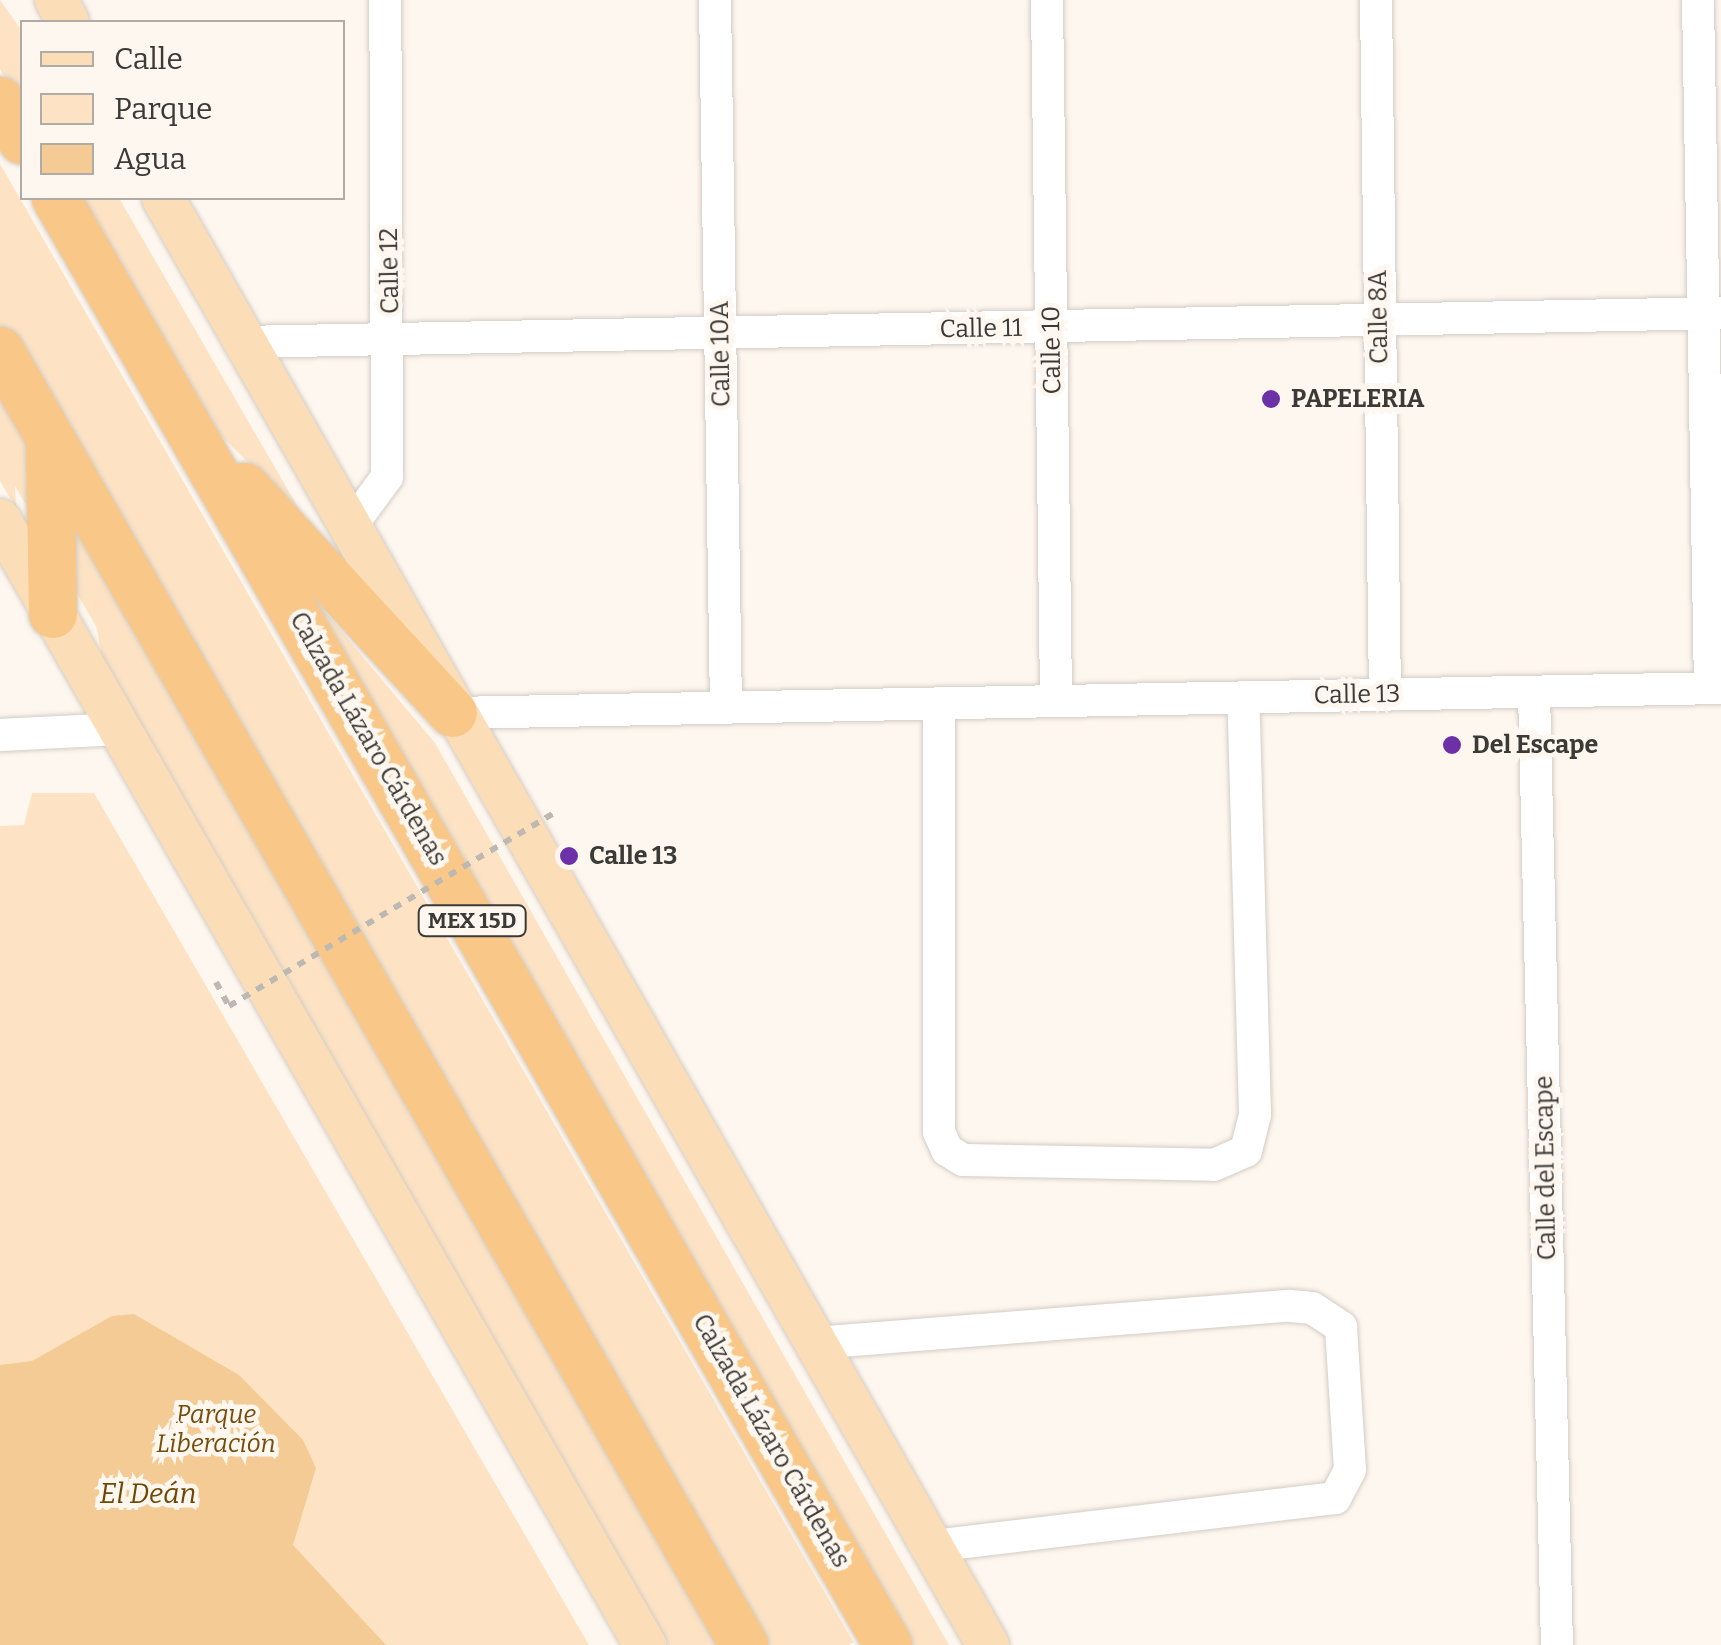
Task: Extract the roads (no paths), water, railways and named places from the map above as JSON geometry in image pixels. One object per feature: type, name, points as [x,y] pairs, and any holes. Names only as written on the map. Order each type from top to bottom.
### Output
[{"type":"highway","points":[[0,101],[20,136]]},
{"type":"highway","name":"Calzada Lázaro Cárdenas","points":[[57,200],[888,1645]]},
{"type":"highway","points":[[0,351],[744,1645]]},
{"type":"highway","points":[[186,423],[453,713]]},
{"type":"highway","points":[[50,438],[53,614]]},
{"type":"main road","points":[[163,200],[348,530],[988,1645]]},
{"type":"main road","points":[[0,520],[645,1645]]},
{"type":"street","name":"Calle 12","points":[[348,530],[387,477],[392,344],[385,0]]},
{"type":"street","name":"Calle 10A","points":[[715,0],[726,707]]},
{"type":"street","name":"Calle 10","points":[[1047,0],[1056,701]]},
{"type":"street","name":"Calle 8A","points":[[1376,0],[1385,694]]},
{"type":"street","points":[[1698,0],[1712,313],[1715,688]]},
{"type":"street","name":"Calle 11","points":[[241,342],[392,344],[1712,313]]},
{"type":"street","name":"Calle 13","points":[[453,713],[1715,688]]},
{"type":"street","name":"Calle del Escape","points":[[1534,692],[1557,1645]]},
{"type":"street","points":[[940,703],[939,1132],[947,1150],[964,1160],[1214,1165],[1246,1151],[1255,1114],[1243,697]]},
{"type":"street","points":[[0,735],[119,729]]},
{"type":"street","points":[[815,1343],[1290,1306],[1312,1308],[1341,1328],[1350,1470],[1335,1498],[931,1546]]},
{"type":"water","name":"El Deán","points":[[134,1314],[239,1375],[303,1440],[316,1468],[293,1545],[386,1645],[0,1645],[0,1365],[32,1361],[112,1316]]},
{"type":"place","name":"PAPELERIA","points":[[1271,399]]},
{"type":"place","name":"Del Escape","points":[[1452,745]]},
{"type":"place","name":"Calle 13","points":[[569,856]]},
{"type":"park label","name":"Parque Liberación","points":[[216,1430]]}]
